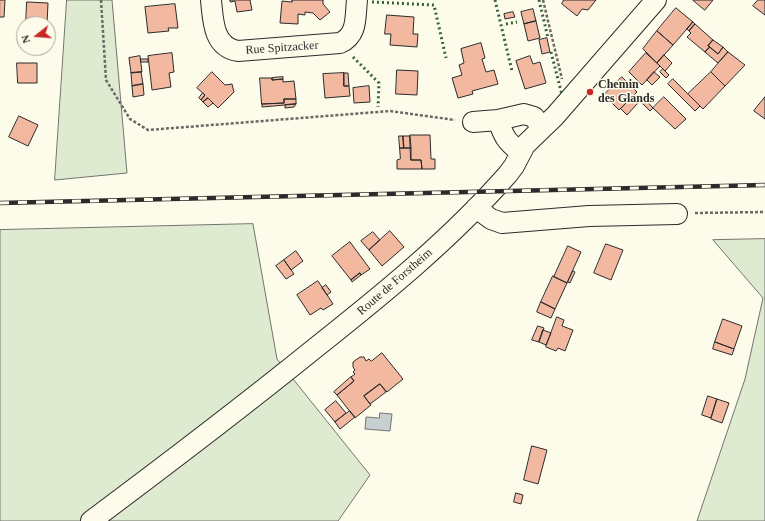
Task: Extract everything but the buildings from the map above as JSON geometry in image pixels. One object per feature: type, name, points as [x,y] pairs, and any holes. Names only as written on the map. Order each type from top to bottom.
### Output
[{"type":"street","name":"Rue Spitzacker","points":[[211,0],[214,22],[219,38],[226,47],[238,51],[340,43],[346,40],[353,32],[357,0]]},
{"type":"street","name":"Route de Forstheim","points":[[91,521],[218,426],[358,314],[428,254],[476,208],[508,174],[525,145],[555,116],[656,0]]},
{"type":"street","points":[[473,122],[498,120],[524,114],[534,117],[542,128]]},
{"type":"street","points":[[498,120],[508,143],[520,152]]},
{"type":"street","points":[[476,208],[491,219],[502,223],[589,216],[677,214]]},
{"type":"path","points":[[101,0],[106,80],[130,119],[148,130],[390,111],[473,122]]},
{"type":"path","points":[[544,0],[564,90],[564,98],[568,101]]},
{"type":"path","points":[[677,214],[765,212]]},
{"type":"green space","points":[[67,0],[112,0],[127,173],[55,180]]},
{"type":"green space","points":[[253,224],[277,359],[370,475],[338,521],[0,521],[0,230]]},
{"type":"green space","points":[[765,239],[765,521],[697,521],[745,379],[763,298],[713,240]]},
{"type":"shaded area","points":[[380,413],[392,414],[390,431],[365,429],[366,417],[379,418]]},
{"type":"railway","points":[[0,203],[765,185]]},
{"type":"hedge","points":[[495,0],[512,71]]},
{"type":"hedge","points":[[539,0],[548,38]]},
{"type":"hedge","points":[[372,2],[434,5],[446,58]]},
{"type":"hedge","points":[[506,24],[517,22]]},
{"type":"hedge","points":[[551,52],[562,95]]},
{"type":"hedge","points":[[353,57],[379,83],[378,107]]},
{"type":"place","name":"Chemin des Glands","points":[[590,92]]}]
